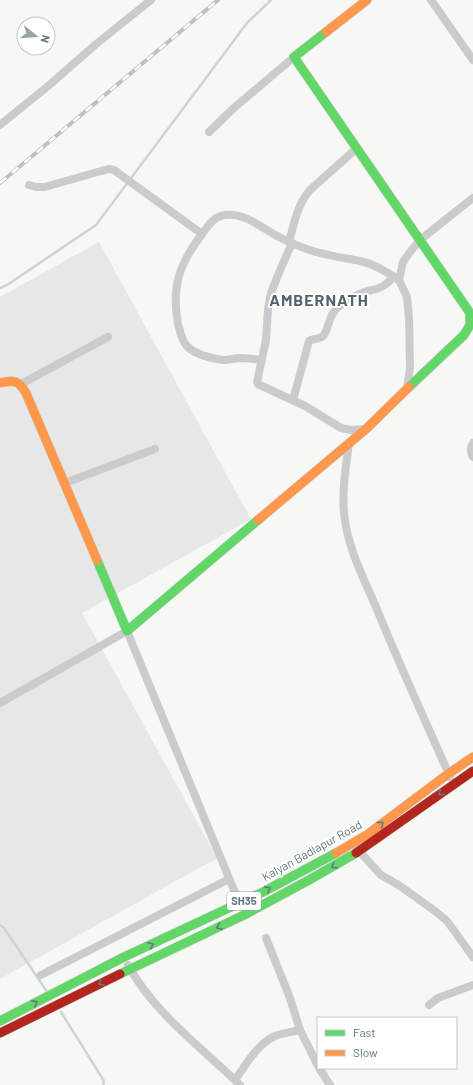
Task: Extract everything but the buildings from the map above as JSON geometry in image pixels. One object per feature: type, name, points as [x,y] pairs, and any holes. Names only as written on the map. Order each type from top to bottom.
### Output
[{"type":"street","points":[[0,125],[47,87],[95,44],[151,0]]},
{"type":"street","points":[[209,132],[235,107],[294,57],[366,0]]},
{"type":"street","points":[[431,0],[473,60]]},
{"type":"street","points":[[0,703],[127,631],[366,429],[464,335],[470,325],[470,313],[294,57]]},
{"type":"street","points":[[357,148],[310,190],[304,197],[300,206],[290,243],[271,293],[268,309],[266,340],[257,382],[305,406],[342,428],[351,430],[366,429]]},
{"type":"street","points":[[29,185],[36,187],[45,186],[101,171],[114,170],[202,234]]},
{"type":"street","points":[[293,400],[308,341],[310,339],[322,337],[335,310],[340,305],[355,296],[380,288],[397,278],[410,252],[420,240],[473,198]]},
{"type":"street","points":[[262,360],[239,358],[224,360],[214,359],[200,354],[187,346],[181,336],[176,313],[177,280],[185,259],[211,222],[218,217],[226,215],[236,216],[248,220],[300,247],[328,255],[365,262],[378,267],[397,278],[406,297],[409,318],[410,367],[407,389]]},
{"type":"street","points":[[21,384],[108,337]]},
{"type":"street","points":[[0,383],[6,380],[15,381],[21,384],[26,393],[127,631],[244,915]]},
{"type":"street","points":[[349,443],[344,487],[344,512],[348,535],[356,560],[394,651],[453,784]]},
{"type":"street","points":[[473,443],[470,447],[473,457]]},
{"type":"street","points":[[65,483],[155,449]]},
{"type":"street","name":"Kalyan Badlapur Road","points":[[0,1021],[124,958],[312,866],[357,847],[448,774],[473,757]]},
{"type":"street","name":"Kalyan Badlapur Road","points":[[0,1033],[244,915],[308,880],[473,770]]},
{"type":"street","points":[[357,847],[381,875],[400,886],[447,921],[473,957]]},
{"type":"street","points":[[41,975],[229,879]]},
{"type":"street","points":[[266,938],[290,998],[300,1030],[317,1065]]},
{"type":"street","points":[[124,958],[147,995],[167,1017],[237,1083],[262,1045],[275,1036],[300,1030]]},
{"type":"street","points":[[429,1005],[438,998],[473,985]]},
{"type":"street","points":[[58,992],[64,1001]]},
{"type":"street","points":[[319,1069],[330,1085]]},
{"type":"shaded area","points":[[99,242],[251,519],[82,613],[217,858],[0,979],[0,297]]},
{"type":"waterway","points":[[0,288],[7,285],[96,225],[247,23],[271,0]]},
{"type":"waterway","points":[[0,925],[4,928],[48,993]]},
{"type":"waterway","points":[[61,1012],[104,1081],[103,1085]]},
{"type":"railway","points":[[0,183],[218,0]]},
{"type":"traffic: fast","points":[[326,32],[294,57],[470,313],[470,325],[464,335],[409,387]]},
{"type":"traffic: fast","points":[[97,560],[127,631],[258,520]]},
{"type":"traffic: fast","points":[[0,1021],[124,957],[265,891],[336,853]]},
{"type":"traffic: fast","points":[[120,974],[244,915],[356,853]]},
{"type":"traffic: slow","points":[[326,32],[367,0]]},
{"type":"traffic: slow","points":[[0,383],[9,381],[16,382],[26,393],[97,560]]},
{"type":"traffic: slow","points":[[258,520],[366,429],[409,387]]},
{"type":"traffic: slow","points":[[336,853],[368,834],[473,757]]},
{"type":"traffic: jam","points":[[356,853],[473,771]]},
{"type":"traffic: jam","points":[[0,1033],[120,974]]},
{"type":"district","name":"AMBERNATH","points":[[319,300]]}]
